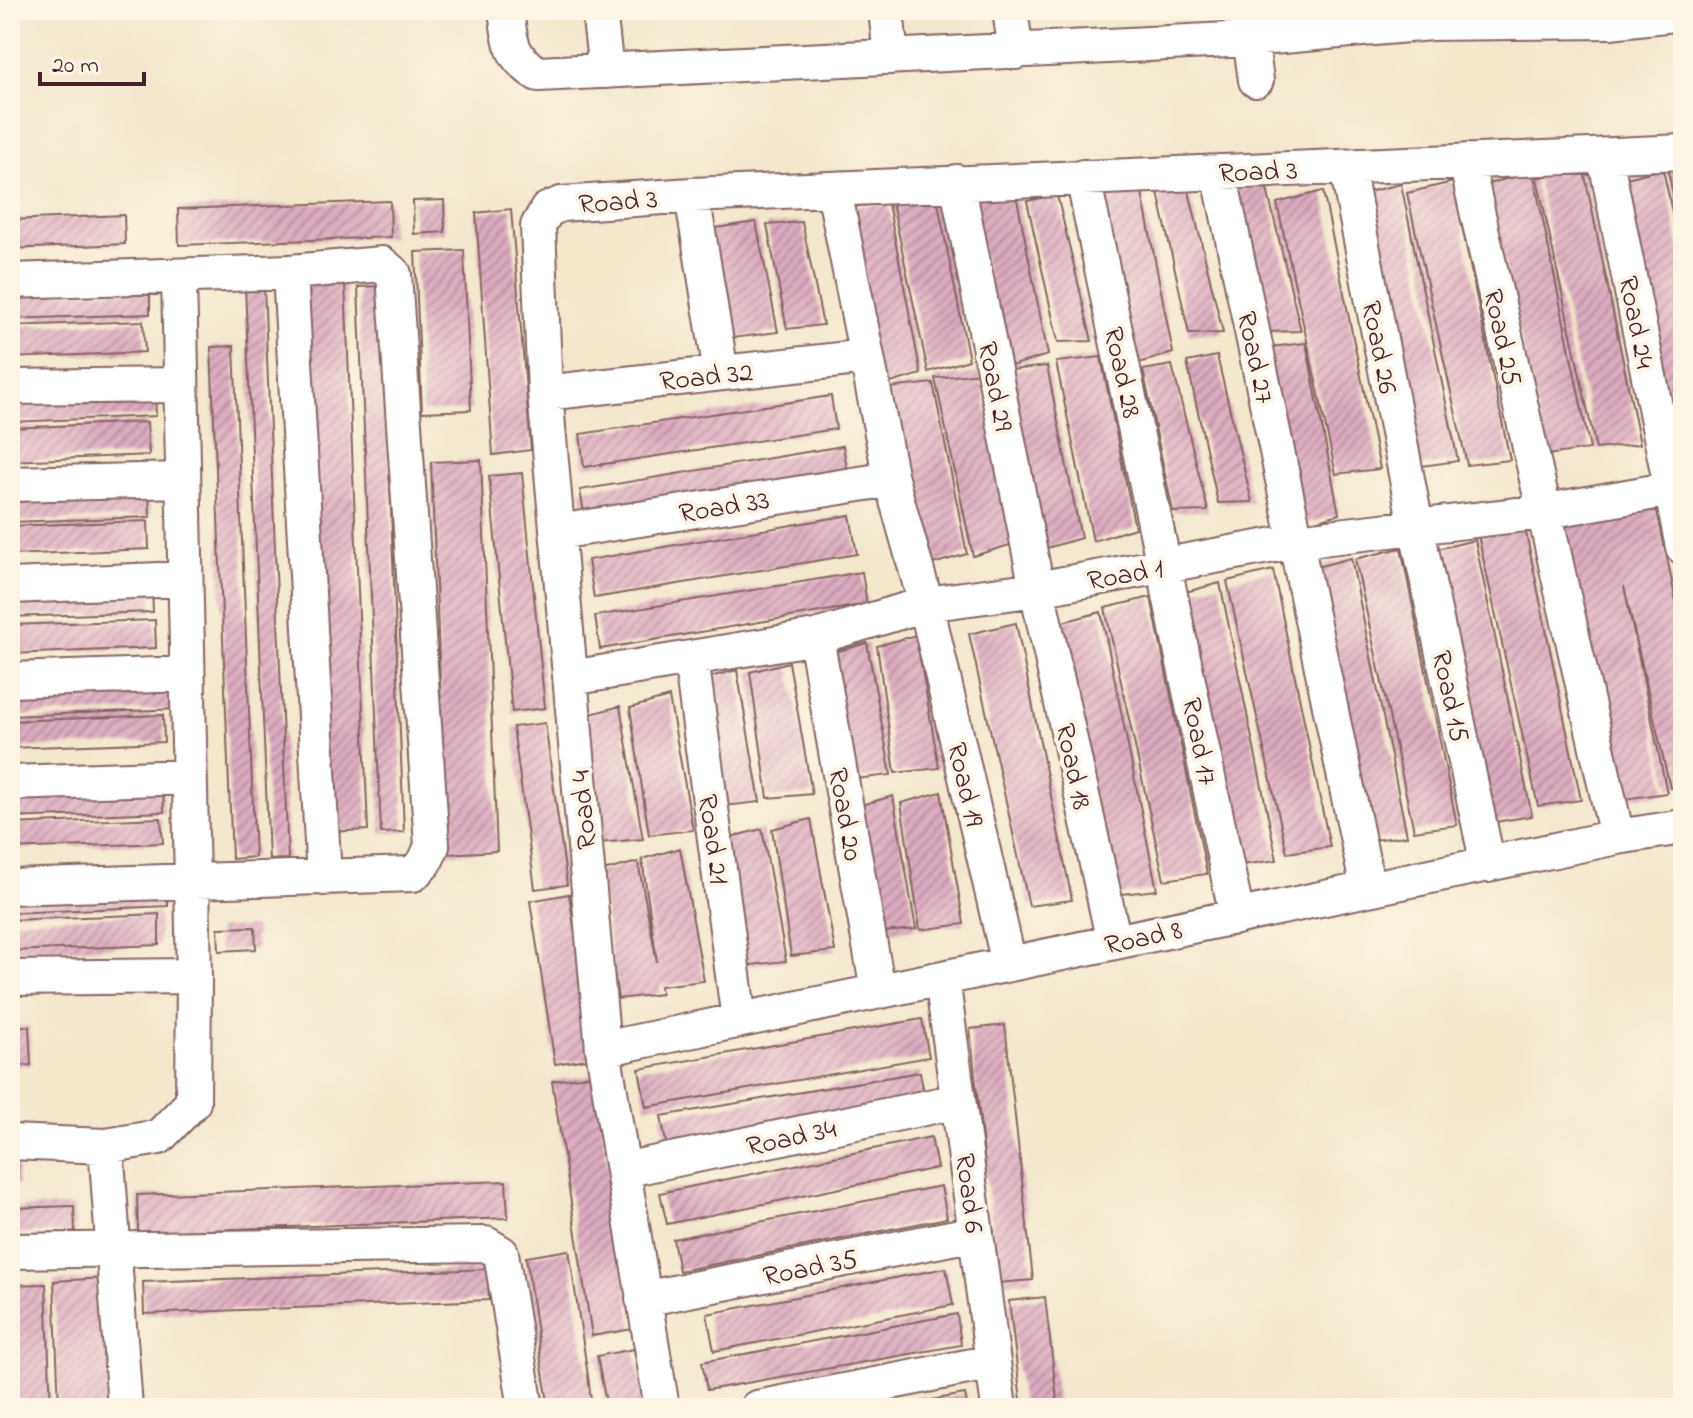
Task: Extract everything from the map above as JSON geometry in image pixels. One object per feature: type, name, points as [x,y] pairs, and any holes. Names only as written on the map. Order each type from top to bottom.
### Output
[{"type":"street","points":[[506,10],[511,49],[522,64],[538,74],[1016,52],[1247,25],[1430,16],[1683,13]]},
{"type":"street","points":[[599,10],[606,71]]},
{"type":"street","points":[[886,10],[891,57]]},
{"type":"street","points":[[1010,10],[1016,52]]},
{"type":"street","points":[[1247,25],[1256,80]]},
{"type":"street","name":"Road 3","points":[[547,210],[561,204],[692,195],[1683,152]]},
{"type":"street","name":"Road 24","points":[[1605,156],[1677,488],[1683,547]]},
{"type":"street","name":"Road 25","points":[[1466,161],[1617,837]]},
{"type":"street","name":"Road 26","points":[[1347,167],[1416,526]]},
{"type":"street","name":"Road 27","points":[[1219,172],[1368,889]]},
{"type":"street","name":"Road 28","points":[[1083,177],[1166,566]]},
{"type":"street","name":"Road 29","points":[[957,182],[1037,589]]},
{"type":"street","points":[[834,190],[891,479],[926,604]]},
{"type":"street","points":[[692,195],[721,373]]},
{"type":"street","name":"Road 4","points":[[547,210],[538,226],[545,393],[603,1049],[662,1408]]},
{"type":"street","points":[[10,281],[290,272],[382,264],[394,274],[432,846],[425,862],[413,874],[10,887]]},
{"type":"street","points":[[290,272],[324,878]]},
{"type":"street","points":[[10,1142],[106,1146],[159,1137],[193,1102],[194,976],[179,277]]},
{"type":"street","name":"Road 32","points":[[545,393],[866,357]]},
{"type":"street","points":[[10,387],[181,385]]},
{"type":"street","name":"Road 33","points":[[558,532],[891,479]]},
{"type":"street","points":[[10,484],[183,480]]},
{"type":"street","name":"Road 1","points":[[571,678],[816,637],[926,604],[1037,589],[1296,541],[1542,512],[1677,488]]},
{"type":"street","name":"Road 15","points":[[1416,526],[1488,865]]},
{"type":"street","name":"Road 17","points":[[1166,566],[1237,917]]},
{"type":"street","points":[[10,586],[185,579]]},
{"type":"street","name":"Road 18","points":[[1037,589],[1114,942]]},
{"type":"street","name":"Road 19","points":[[926,604],[1009,964]]},
{"type":"street","name":"Road 20","points":[[816,637],[878,991]]},
{"type":"street","name":"Road 21","points":[[691,658],[739,1020]]},
{"type":"street","points":[[10,680],[187,674]]},
{"type":"street","points":[[10,783],[189,777]]},
{"type":"street","name":"Road 8","points":[[603,1049],[1617,837],[1683,827]]},
{"type":"street","points":[[10,978],[194,976]]},
{"type":"street","name":"Road 6","points":[[942,978],[999,1408]]},
{"type":"street","name":"Road 34","points":[[623,1170],[958,1101]]},
{"type":"street","points":[[106,1146],[111,1249],[125,1408]]},
{"type":"street","name":"Road 35","points":[[643,1299],[976,1233]]},
{"type":"street","points":[[10,1251],[486,1244],[501,1253],[526,1408]]},
{"type":"street","points":[[757,1408],[993,1362]]},
{"type":"building","points":[[1683,163],[1683,233],[1682,233],[1667,167]]},
{"type":"building","points":[[1583,166],[1640,444],[1596,449],[1537,178]]},
{"type":"building","points":[[1663,169],[1683,264],[1683,451],[1677,452],[1618,180]]},
{"type":"building","points":[[1533,172],[1590,449],[1547,455],[1487,184]]},
{"type":"building","points":[[1140,182],[1173,353],[1132,365],[1095,186]]},
{"type":"building","points":[[1453,182],[1510,460],[1467,465],[1407,193]]},
{"type":"building","points":[[1014,184],[1048,355],[1007,367],[969,189]]},
{"type":"building","points":[[1401,184],[1458,461],[1415,467],[1355,195]]},
{"type":"building","points":[[1266,185],[1301,331],[1266,332],[1236,190]]},
{"type":"building","points":[[1188,187],[1223,333],[1189,334],[1158,192]]},
{"type":"building","points":[[935,188],[969,360],[928,372],[890,193]]},
{"type":"building","points":[[1323,191],[1380,469],[1336,474],[1277,203]]},
{"type":"building","points":[[1057,195],[1092,341],[1058,342],[1027,201]]},
{"type":"building","points":[[444,200],[445,232],[414,234],[413,201]]},
{"type":"building","points":[[390,201],[391,237],[179,245],[178,209]]},
{"type":"building","points":[[888,203],[921,374],[880,386],[842,208]]},
{"type":"building","points":[[511,209],[531,450],[493,455],[476,213]]},
{"type":"building","points":[[124,215],[125,244],[10,249],[10,220]]},
{"type":"building","points":[[756,222],[778,332],[733,338],[708,229]]},
{"type":"building","points":[[802,222],[823,325],[787,329],[767,225]]},
{"type":"building","points":[[464,250],[471,410],[422,412],[415,252]]},
{"type":"building","points":[[345,282],[368,830],[326,832],[304,283]]},
{"type":"building","points":[[245,286],[264,286],[288,859],[269,860]]},
{"type":"building","points":[[382,286],[404,832],[381,833],[358,287]]},
{"type":"building","points":[[150,289],[150,314],[10,319],[10,295]]},
{"type":"building","points":[[143,321],[145,352],[10,358],[10,326]]},
{"type":"building","points":[[1306,343],[1339,514],[1298,526],[1261,348]]},
{"type":"building","points":[[234,346],[255,857],[232,859],[211,347]]},
{"type":"building","points":[[1217,356],[1252,502],[1218,503],[1187,362]]},
{"type":"building","points":[[1101,357],[1135,528],[1093,541],[1056,362]]},
{"type":"building","points":[[1172,365],[1208,511],[1173,512],[1143,370]]},
{"type":"building","points":[[1047,366],[1081,538],[1040,550],[1002,371]]},
{"type":"building","points":[[980,373],[1013,544],[973,556],[935,378]]},
{"type":"building","points":[[933,383],[967,554],[926,566],[888,388]]},
{"type":"building","points":[[155,388],[156,416],[10,422],[10,393]]},
{"type":"building","points":[[831,396],[836,429],[584,467],[580,434]]},
{"type":"building","points":[[147,422],[149,455],[10,461],[10,428]]},
{"type":"building","points":[[843,446],[848,474],[585,518],[580,490]]},
{"type":"building","points":[[481,460],[497,851],[447,854],[431,462]]},
{"type":"building","points":[[522,473],[545,708],[512,712],[489,476]]},
{"type":"building","points":[[149,486],[150,517],[10,522],[10,491]]},
{"type":"building","points":[[1656,505],[1683,635],[1683,786],[1670,788],[1624,586],[1667,793],[1624,799],[1564,527]]},
{"type":"building","points":[[850,515],[857,554],[594,598],[588,560]]},
{"type":"building","points":[[148,521],[149,549],[10,555],[10,526]]},
{"type":"building","points":[[1524,523],[1581,800],[1538,806],[1478,535]]},
{"type":"building","points":[[1475,540],[1532,816],[1489,823],[1429,551]]},
{"type":"building","points":[[1401,548],[1457,825],[1414,831],[1355,559]]},
{"type":"building","points":[[1351,558],[1407,836],[1364,841],[1305,570]]},
{"type":"building","points":[[1273,570],[1330,847],[1287,853],[1227,581]]},
{"type":"building","points":[[862,572],[867,604],[600,649],[595,616]]},
{"type":"building","points":[[1220,583],[1277,860],[1234,866],[1174,595]]},
{"type":"building","points":[[152,589],[153,612],[10,617],[10,595]]},
{"type":"building","points":[[1151,597],[1207,874],[1164,880],[1105,608]]},
{"type":"building","points":[[1101,612],[1157,890],[1114,895],[1055,624]]},
{"type":"building","points":[[155,620],[156,648],[10,654],[10,625]]},
{"type":"building","points":[[1016,623],[1072,900],[1029,906],[969,634]]},
{"type":"building","points":[[916,635],[939,768],[895,773],[877,646]]},
{"type":"building","points":[[867,643],[891,775],[847,780],[828,654]]},
{"type":"building","points":[[789,662],[812,794],[768,798],[750,672]]},
{"type":"building","points":[[737,670],[760,802],[716,807],[698,680]]},
{"type":"building","points":[[177,682],[178,709],[10,716],[10,688]]},
{"type":"building","points":[[669,697],[693,830],[649,835],[630,708]]},
{"type":"building","points":[[620,706],[643,839],[599,843],[580,717]]},
{"type":"building","points":[[163,715],[164,742],[10,748],[10,721]]},
{"type":"building","points":[[545,723],[567,885],[535,889],[513,727]]},
{"type":"building","points":[[163,785],[164,812],[10,818],[10,791]]},
{"type":"building","points":[[941,792],[964,924],[920,930],[901,803]]},
{"type":"building","points":[[893,796],[916,929],[873,933],[854,807]]},
{"type":"building","points":[[161,818],[163,843],[10,849],[10,824]]},
{"type":"building","points":[[811,819],[835,951],[791,956],[772,829]]},
{"type":"building","points":[[762,829],[786,961],[742,966],[723,839]]},
{"type":"building","points":[[680,848],[704,981],[660,986],[661,994],[618,999],[599,872],[638,862],[657,962],[642,859]]},
{"type":"building","points":[[168,888],[168,906],[10,913],[10,895]]},
{"type":"building","points":[[569,894],[594,1058],[555,1064],[530,901]]},
{"type":"building","points":[[159,914],[159,945],[10,951],[10,920]]},
{"type":"building","points":[[255,927],[256,949],[219,951],[218,928]]},
{"type":"building","points":[[922,1019],[929,1057],[646,1107],[639,1069]]},
{"type":"building","points":[[1005,1025],[1033,1280],[998,1283],[970,1029]]},
{"type":"building","points":[[29,1026],[31,1065],[10,1066],[10,1027]]},
{"type":"building","points":[[920,1072],[926,1105],[667,1148],[661,1116]]},
{"type":"building","points":[[594,1075],[633,1329],[592,1336],[552,1081]]},
{"type":"building","points":[[931,1137],[937,1168],[667,1224],[660,1193]]},
{"type":"building","points":[[10,1160],[18,1160],[18,1184],[10,1184]]},
{"type":"building","points":[[506,1181],[508,1218],[138,1233],[137,1195]]},
{"type":"building","points":[[941,1186],[947,1218],[679,1271],[673,1239]]},
{"type":"building","points":[[74,1206],[75,1232],[10,1234],[10,1208]]},
{"type":"building","points":[[569,1250],[592,1408],[549,1408],[541,1361],[526,1257]]},
{"type":"building","points":[[946,1268],[953,1305],[714,1351],[707,1314]]},
{"type":"building","points":[[488,1269],[489,1300],[144,1314],[143,1282]]},
{"type":"building","points":[[105,1278],[110,1408],[59,1408],[54,1281]]},
{"type":"building","points":[[46,1284],[51,1408],[11,1408],[10,1285]]},
{"type":"building","points":[[1045,1297],[1058,1408],[1022,1408],[1009,1301]]},
{"type":"building","points":[[957,1314],[961,1345],[707,1390],[702,1362]]},
{"type":"building","points":[[634,1349],[646,1408],[607,1408],[597,1356]]},
{"type":"building","points":[[965,1394],[968,1408],[898,1408],[898,1406]]}]
